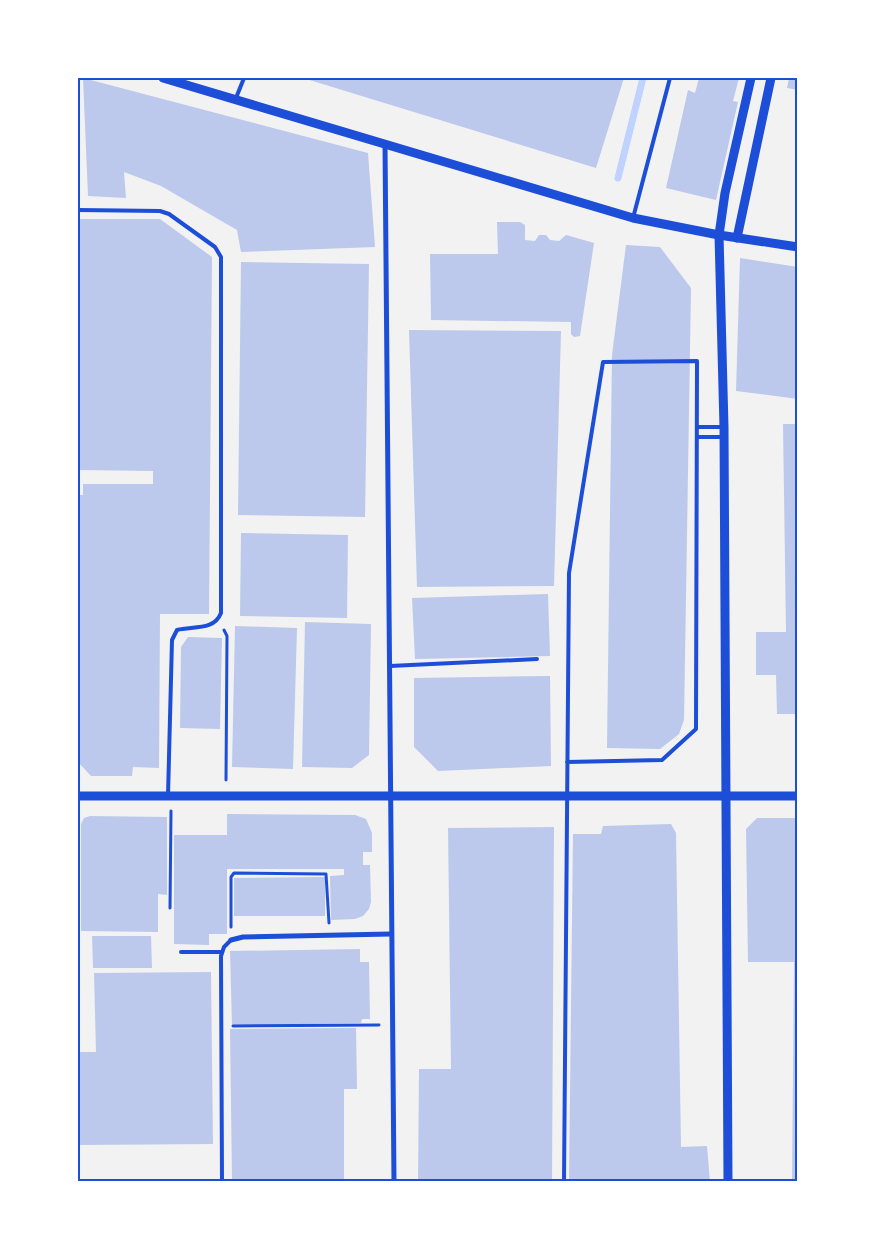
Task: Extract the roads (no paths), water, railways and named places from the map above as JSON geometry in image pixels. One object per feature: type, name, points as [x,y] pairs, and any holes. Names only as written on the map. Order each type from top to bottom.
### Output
[{"type":"street","points":[[163,78],[633,218],[719,235],[798,247]]},
{"type":"street","points":[[728,1182],[728,795],[724,427],[719,235],[724,193],[751,78]]},
{"type":"street","points":[[737,238],[771,78]]},
{"type":"street","points":[[385,144],[394,1182]]},
{"type":"street","points":[[78,796],[798,796]]},
{"type":"street","points":[[231,940],[243,937],[391,934]]},
{"type":"lane","points":[[235,100],[244,78]]},
{"type":"lane","points":[[633,218],[670,78]]},
{"type":"lane","points":[[78,210],[160,211],[169,214],[214,247],[221,257],[221,614],[209,626],[177,630],[172,640],[169,796]]},
{"type":"lane","points":[[564,1182],[566,795],[569,573],[603,362],[697,361],[696,729],[662,760],[567,762]]},
{"type":"lane","points":[[698,427],[724,427]]},
{"type":"lane","points":[[698,437],[724,438]]},
{"type":"lane","points":[[390,666],[537,659]]},
{"type":"lane","points":[[222,1182],[222,952],[231,940]]},
{"type":"lane","points":[[181,952],[222,952]]},
{"type":"waterway","points":[[618,178],[643,78]]}]
